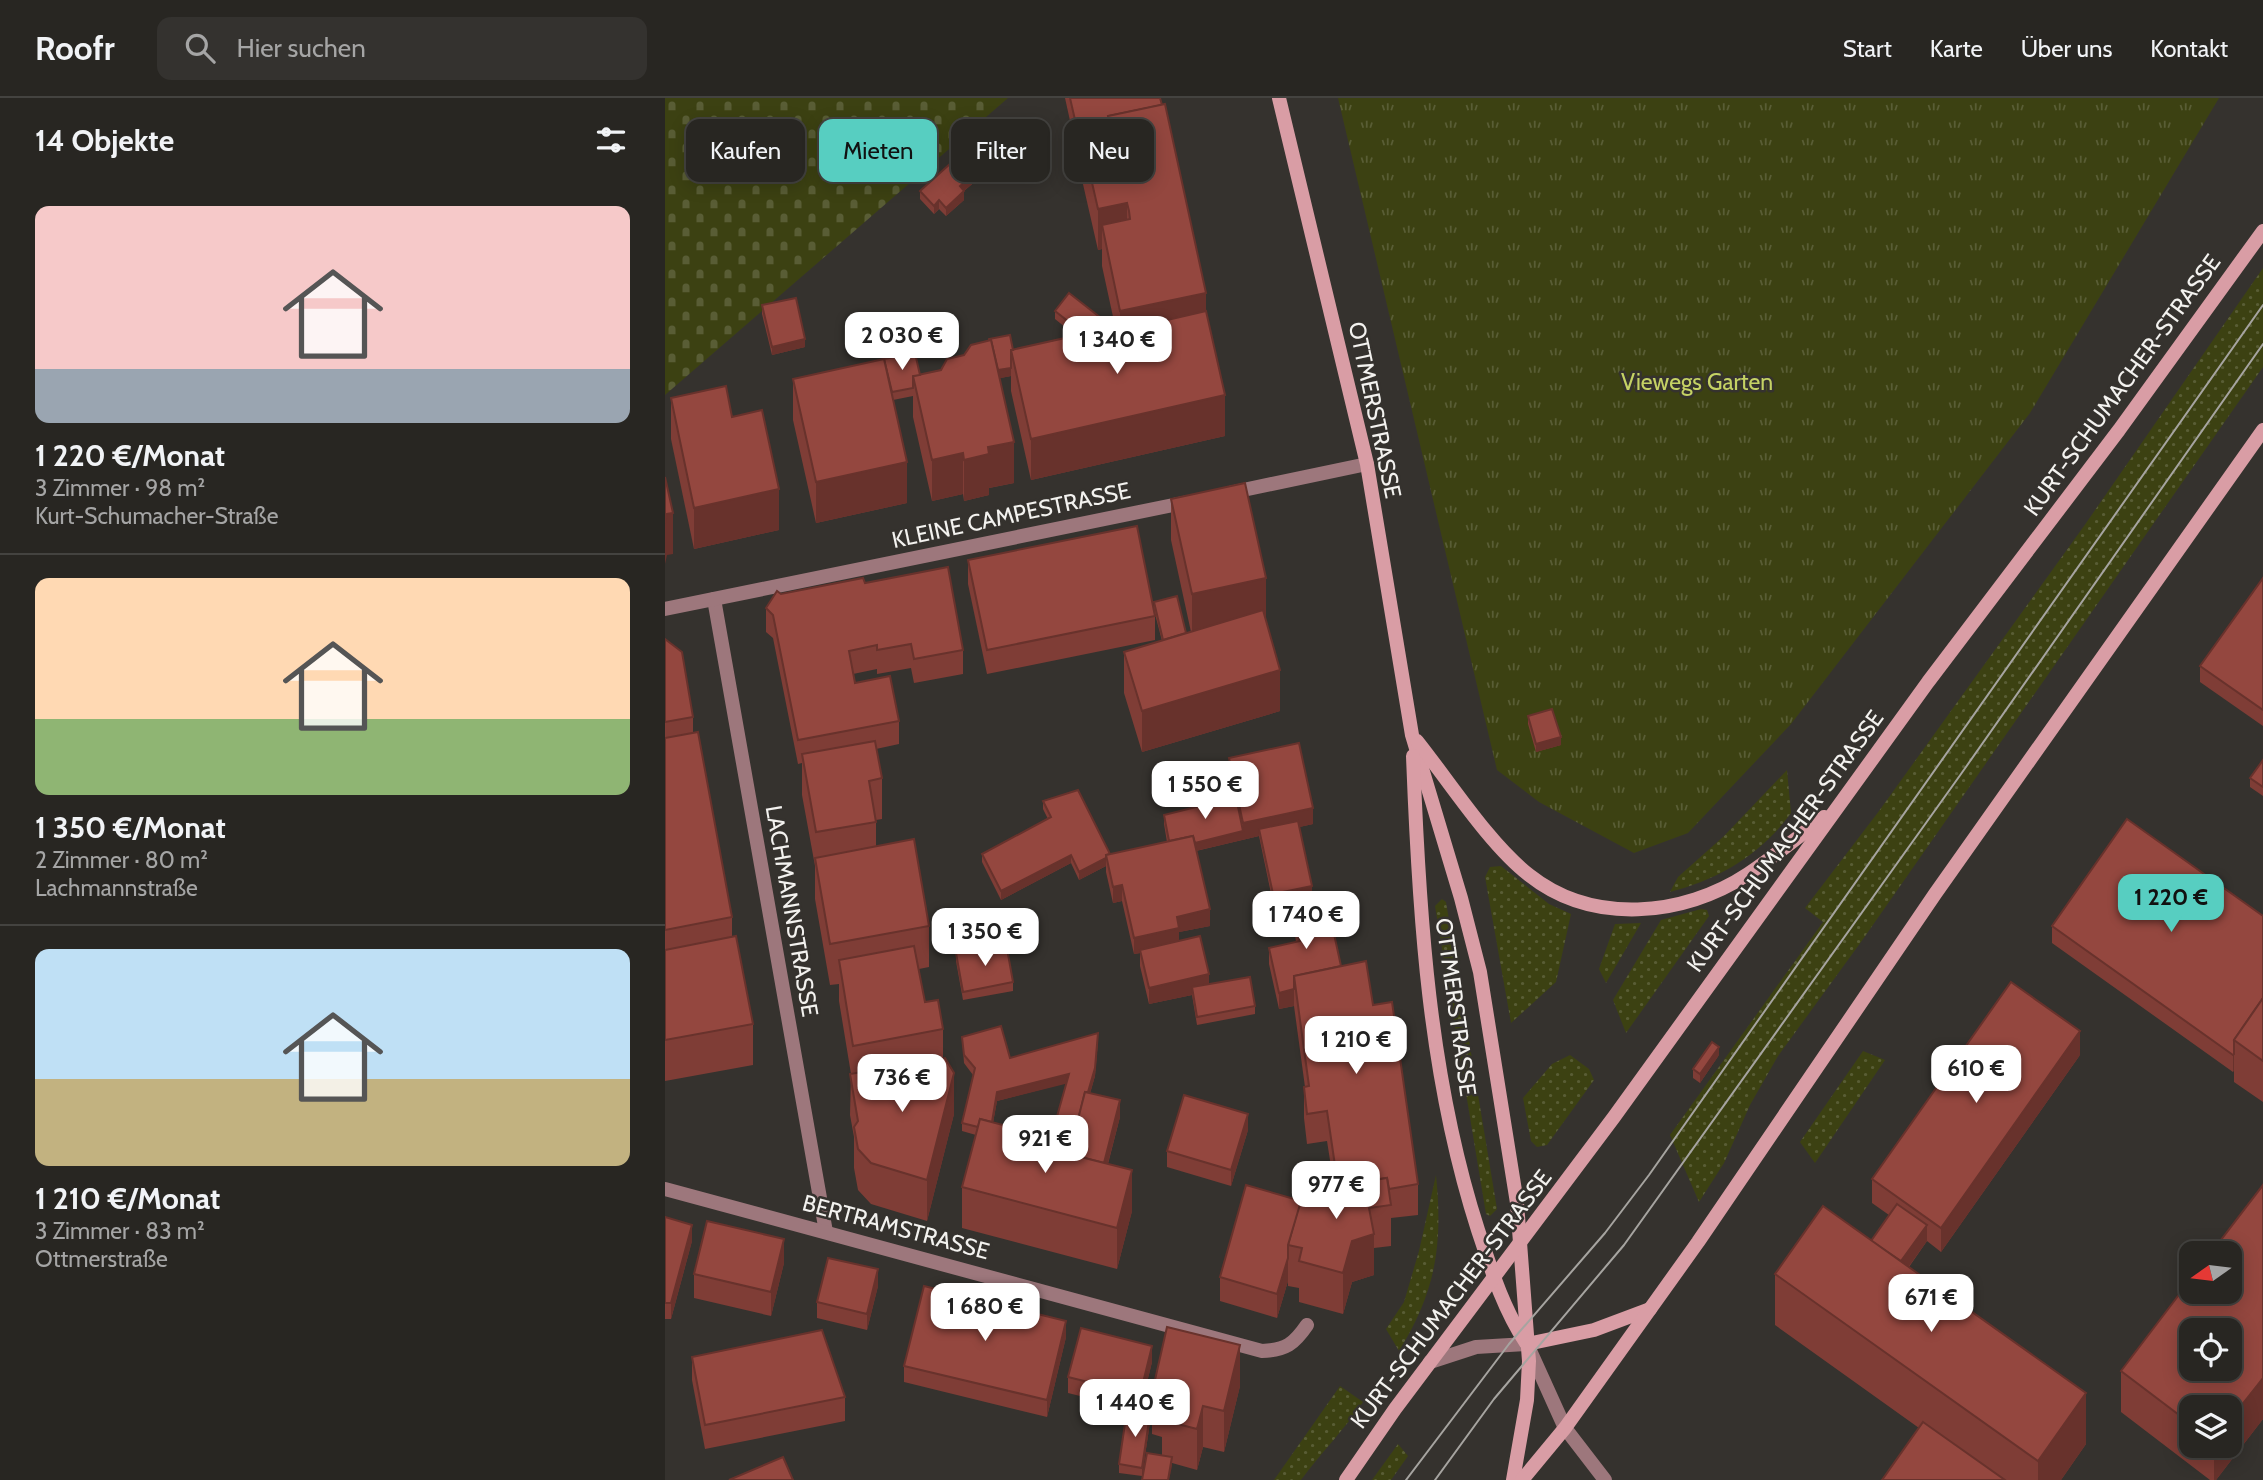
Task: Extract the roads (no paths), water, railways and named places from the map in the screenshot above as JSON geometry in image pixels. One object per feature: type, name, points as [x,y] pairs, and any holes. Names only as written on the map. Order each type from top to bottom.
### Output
[{"type":"main road","name":"OTTMERSTRASSE","points":[[1279,98],[1367,464],[1412,735],[1419,906],[1427,978],[1455,1144],[1470,1205],[1494,1279],[1527,1344]]},
{"type":"main road","name":"KURT-SCHUMACHER-STRASSE","points":[[1346,1480],[1430,1362],[1655,1061],[1837,808],[2119,430],[2263,231]]},
{"type":"main road","points":[[1523,1480],[1565,1428],[1650,1309],[1935,894],[2263,430]]},
{"type":"main road","name":"OTTMERSTRASSE","points":[[1412,735],[1461,898],[1480,972],[1520,1242],[1527,1344],[1527,1400],[1513,1480]]},
{"type":"main road","points":[[1412,735],[1491,835],[1528,875],[1567,898],[1604,909],[1655,908],[1718,891],[1747,875],[1837,808]]},
{"type":"main road","points":[[1527,1344],[1594,1330],[1650,1309]]},
{"type":"street","name":"KLEINE CAMPESTRASSE","points":[[665,609],[1367,464]]},
{"type":"street","name":"LACHMANNSTRASSE","points":[[714,599],[826,1232]]},
{"type":"street","name":"BERTRAMSTRASSE","points":[[665,1189],[1262,1351],[1279,1350],[1294,1344],[1307,1325]]},
{"type":"street","points":[[1430,1362],[1476,1347],[1527,1344],[1565,1428],[1605,1480]]},
{"type":"tram line","points":[[1406,1480],[1509,1344],[1605,1233],[1649,1175],[2263,305]]},
{"type":"tram line","points":[[1435,1480],[1494,1399],[1624,1245],[1961,774],[2263,344]]},
{"type":"park label","name":"Viewegs Garten","points":[[1697,382]]}]
